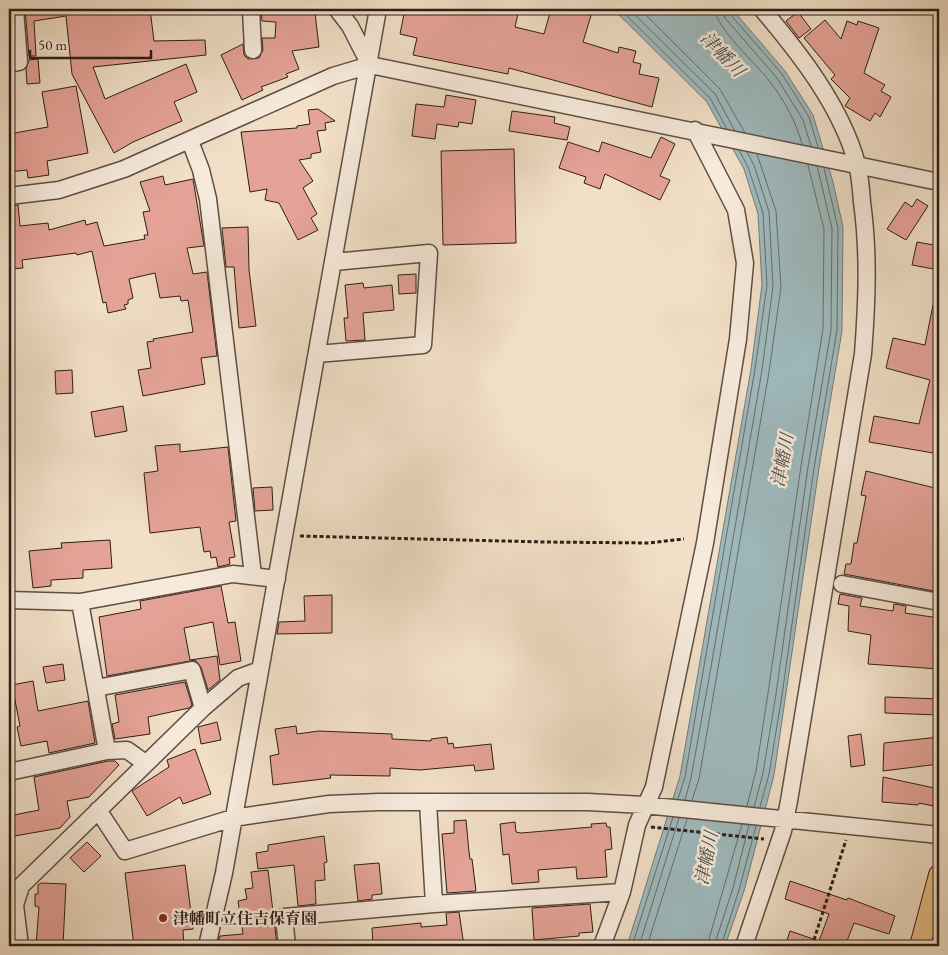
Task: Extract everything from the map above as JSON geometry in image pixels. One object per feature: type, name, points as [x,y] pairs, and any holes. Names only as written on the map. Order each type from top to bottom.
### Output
[{"type":"main road","points":[[920,946],[939,876]]},
{"type":"street","points":[[9,64],[19,62],[15,9]]},
{"type":"street","points":[[251,9],[253,50]]},
{"type":"street","points":[[337,9],[350,26],[370,65]]},
{"type":"street","points":[[207,946],[233,818],[370,65],[378,9]]},
{"type":"street","points":[[744,946],[783,831],[782,819],[863,354],[868,287],[867,234],[852,163],[837,115],[794,47],[762,9]]},
{"type":"street","points":[[9,196],[59,190],[124,170],[332,76],[370,65],[695,130],[939,182]]},
{"type":"street","points":[[602,946],[622,892],[637,825],[649,806],[654,787],[705,544],[738,339],[745,263],[736,210],[695,130]]},
{"type":"street","points":[[190,141],[201,170],[208,199],[252,575]]},
{"type":"street","points":[[317,354],[423,345],[430,253],[334,262]]},
{"type":"street","points":[[9,600],[80,602],[233,574],[276,579]]},
{"type":"street","points":[[842,584],[939,602]]},
{"type":"street","points":[[80,602],[108,751]]},
{"type":"street","points":[[96,688],[192,670],[203,708]]},
{"type":"street","points":[[20,946],[12,902],[21,886],[203,708],[238,678],[260,670]]},
{"type":"street","points":[[9,772],[108,751],[127,750],[145,763]]},
{"type":"street","points":[[98,810],[125,852],[233,818],[329,804],[588,802],[649,806],[939,835]]},
{"type":"street","points":[[428,803],[434,904]]},
{"type":"street","points":[[287,946],[284,917],[434,904],[622,892]]},
{"type":"path","points":[[284,536],[544,542],[649,542],[684,539]]},
{"type":"path","points":[[812,946],[850,825]]},
{"type":"path","points":[[649,827],[766,839]]},
{"type":"water","name":"津幡川","points":[[613,9],[732,9],[785,71],[813,115],[833,182],[843,227],[842,331],[819,468],[774,775],[744,891],[725,946],[627,946],[680,776],[751,369],[762,285],[758,214],[744,169],[707,102]]},
{"type":"building","points":[[25,9],[66,9],[66,11],[150,9],[154,41],[205,40],[206,55],[93,67],[105,99],[186,64],[197,92],[174,102],[182,121],[133,142],[114,153],[72,74],[66,16],[34,21],[36,56],[29,56]]},
{"type":"building","points":[[280,9],[281,12],[312,9],[312,13],[315,13],[319,47],[292,51],[299,69],[286,74],[288,77],[261,87],[263,90],[242,100],[221,55],[243,44],[244,55],[248,59],[259,58],[263,50],[262,38],[275,38],[276,22],[262,21],[261,10]]},
{"type":"building","points":[[405,9],[519,9],[515,27],[544,34],[551,9],[593,9],[583,42],[618,53],[619,47],[636,51],[633,62],[641,64],[639,74],[659,78],[652,107],[509,68],[508,74],[413,55],[417,38],[400,34]]},
{"type":"building","points":[[798,12],[811,29],[799,38],[786,21]]},
{"type":"building","points":[[825,20],[841,39],[847,21],[857,25],[858,21],[879,28],[864,73],[885,85],[881,91],[891,97],[880,117],[875,113],[870,121],[845,106],[850,98],[831,79],[835,75],[804,38]]},
{"type":"building","points":[[38,59],[40,83],[27,84],[26,69],[29,60]]},
{"type":"building","points":[[76,86],[88,153],[47,161],[49,175],[28,178],[27,170],[9,172],[9,134],[48,127],[42,92]]},
{"type":"building","points":[[446,95],[476,100],[472,124],[459,122],[458,127],[437,124],[435,139],[412,136],[416,104],[444,107]]},
{"type":"building","points":[[318,109],[335,121],[325,123],[326,130],[317,131],[321,152],[311,154],[311,158],[299,160],[313,181],[303,188],[317,214],[311,218],[318,230],[298,240],[279,203],[265,200],[267,189],[250,192],[241,132],[297,128],[297,126],[310,124],[308,110]]},
{"type":"building","points":[[512,111],[555,117],[554,123],[570,127],[567,140],[509,131]]},
{"type":"building","points":[[661,137],[675,144],[660,176],[670,180],[660,200],[605,174],[600,189],[584,183],[586,177],[559,168],[568,142],[599,152],[602,142],[651,158]]},
{"type":"building","points":[[514,149],[516,243],[443,245],[441,151]]},
{"type":"building","points":[[163,176],[165,185],[193,179],[204,246],[187,248],[193,274],[207,272],[217,356],[201,358],[205,384],[143,396],[138,370],[151,368],[147,342],[154,341],[153,339],[193,332],[188,300],[181,301],[180,296],[160,298],[155,273],[129,279],[133,298],[128,300],[128,304],[124,305],[126,309],[108,313],[106,302],[103,303],[92,251],[77,255],[76,253],[22,260],[23,268],[9,269],[9,206],[18,205],[20,226],[48,223],[49,230],[85,220],[86,225],[97,222],[104,246],[145,239],[144,235],[148,235],[143,212],[150,211],[140,182]]},
{"type":"building","points":[[917,199],[928,206],[906,240],[887,229],[905,202],[912,207]]},
{"type":"building","points":[[248,227],[249,270],[256,326],[239,328],[234,267],[226,267],[222,228]]},
{"type":"building","points":[[917,242],[939,246],[939,270],[912,265]]},
{"type":"building","points":[[416,274],[416,293],[399,294],[398,275]]},
{"type":"building","points":[[363,283],[364,288],[392,285],[394,310],[363,313],[365,340],[346,341],[344,318],[348,318],[345,285]]},
{"type":"building","points":[[933,305],[939,306],[939,454],[869,442],[874,416],[919,424],[930,380],[886,368],[893,338],[925,345]]},
{"type":"building","points":[[72,370],[73,393],[56,394],[55,371]]},
{"type":"building","points":[[123,406],[127,431],[95,437],[91,412]]},
{"type":"building","points":[[180,444],[180,452],[228,447],[236,521],[229,522],[235,557],[229,558],[230,564],[218,567],[216,557],[211,558],[210,551],[204,552],[200,527],[150,533],[144,473],[158,471],[155,446]]},
{"type":"building","points":[[866,471],[939,489],[939,592],[844,574],[846,564],[851,564],[854,543],[857,543],[866,496],[861,495]]},
{"type":"building","points":[[272,487],[273,510],[255,511],[253,488]]},
{"type":"building","points":[[110,540],[112,568],[83,570],[83,578],[51,580],[51,586],[33,588],[29,551],[62,548],[61,543]]},
{"type":"building","points":[[221,586],[228,623],[235,622],[241,661],[220,665],[213,622],[184,628],[190,660],[217,656],[220,680],[208,690],[201,667],[195,660],[107,676],[99,617],[141,609],[140,601]]},
{"type":"building","points":[[840,594],[862,598],[860,606],[893,611],[894,604],[906,606],[905,613],[939,618],[939,669],[868,664],[871,635],[848,631],[849,606],[838,604]]},
{"type":"building","points":[[332,595],[332,633],[277,634],[279,622],[305,621],[304,596]]},
{"type":"building","points":[[63,664],[65,680],[46,683],[43,667]]},
{"type":"building","points":[[33,681],[38,711],[88,701],[95,743],[49,753],[47,741],[21,746],[17,727],[20,726],[12,685]]},
{"type":"building","points":[[185,682],[192,705],[189,708],[148,717],[150,734],[115,739],[112,724],[119,722],[115,695]]},
{"type":"building","points":[[885,697],[939,699],[939,715],[885,713]]},
{"type":"building","points":[[217,722],[221,740],[201,744],[198,727]]},
{"type":"building","points":[[296,726],[297,734],[319,731],[392,734],[392,739],[431,741],[431,739],[447,737],[448,744],[453,743],[454,748],[491,744],[494,769],[475,771],[474,765],[420,770],[390,768],[390,776],[330,775],[331,778],[273,785],[270,756],[279,754],[275,729]]},
{"type":"building","points":[[861,734],[865,765],[851,767],[848,736]]},
{"type":"building","points":[[939,737],[939,764],[883,771],[884,743]]},
{"type":"building","points":[[195,749],[211,794],[183,804],[180,797],[147,816],[132,791],[169,767],[167,760]]},
{"type":"building","points":[[115,761],[119,765],[89,797],[67,801],[70,817],[60,828],[9,837],[9,816],[39,810],[34,777]]},
{"type":"building","points":[[883,777],[939,789],[938,807],[919,803],[918,805],[882,802]]},
{"type":"building","points":[[466,820],[476,891],[447,893],[442,834],[454,833],[454,821]]},
{"type":"building","points":[[515,822],[516,832],[521,833],[592,827],[591,824],[606,823],[607,827],[610,827],[612,849],[605,850],[607,877],[577,879],[576,867],[538,870],[539,882],[512,884],[509,854],[503,855],[500,824]]},
{"type":"building","points":[[324,836],[327,862],[324,863],[325,880],[315,881],[316,904],[298,906],[294,865],[258,869],[256,853],[268,851],[268,845]]},
{"type":"building","points":[[87,842],[101,856],[84,872],[70,858]]},
{"type":"building","points":[[379,863],[382,894],[372,895],[372,899],[358,901],[354,865]]},
{"type":"building","points":[[185,865],[193,929],[183,930],[184,946],[134,946],[125,873]]},
{"type":"building","points":[[268,870],[277,945],[217,946],[220,936],[243,934],[238,901],[247,899],[245,889],[253,888],[251,872]]},
{"type":"building","points":[[790,881],[847,900],[848,898],[895,916],[889,934],[854,923],[845,946],[785,946],[790,931],[819,941],[829,914],[785,899]]},
{"type":"building","points":[[41,883],[66,884],[63,946],[36,945],[39,907],[35,906],[35,894],[38,894],[38,885]]},
{"type":"building","points":[[590,904],[593,932],[579,933],[579,936],[534,940],[532,908]]},
{"type":"building","points":[[459,912],[464,946],[373,946],[372,928],[421,923],[421,927],[447,925],[446,913]]},
{"type":"place","name":"津幡町立住吉保育園","points":[[163,918]]}]
